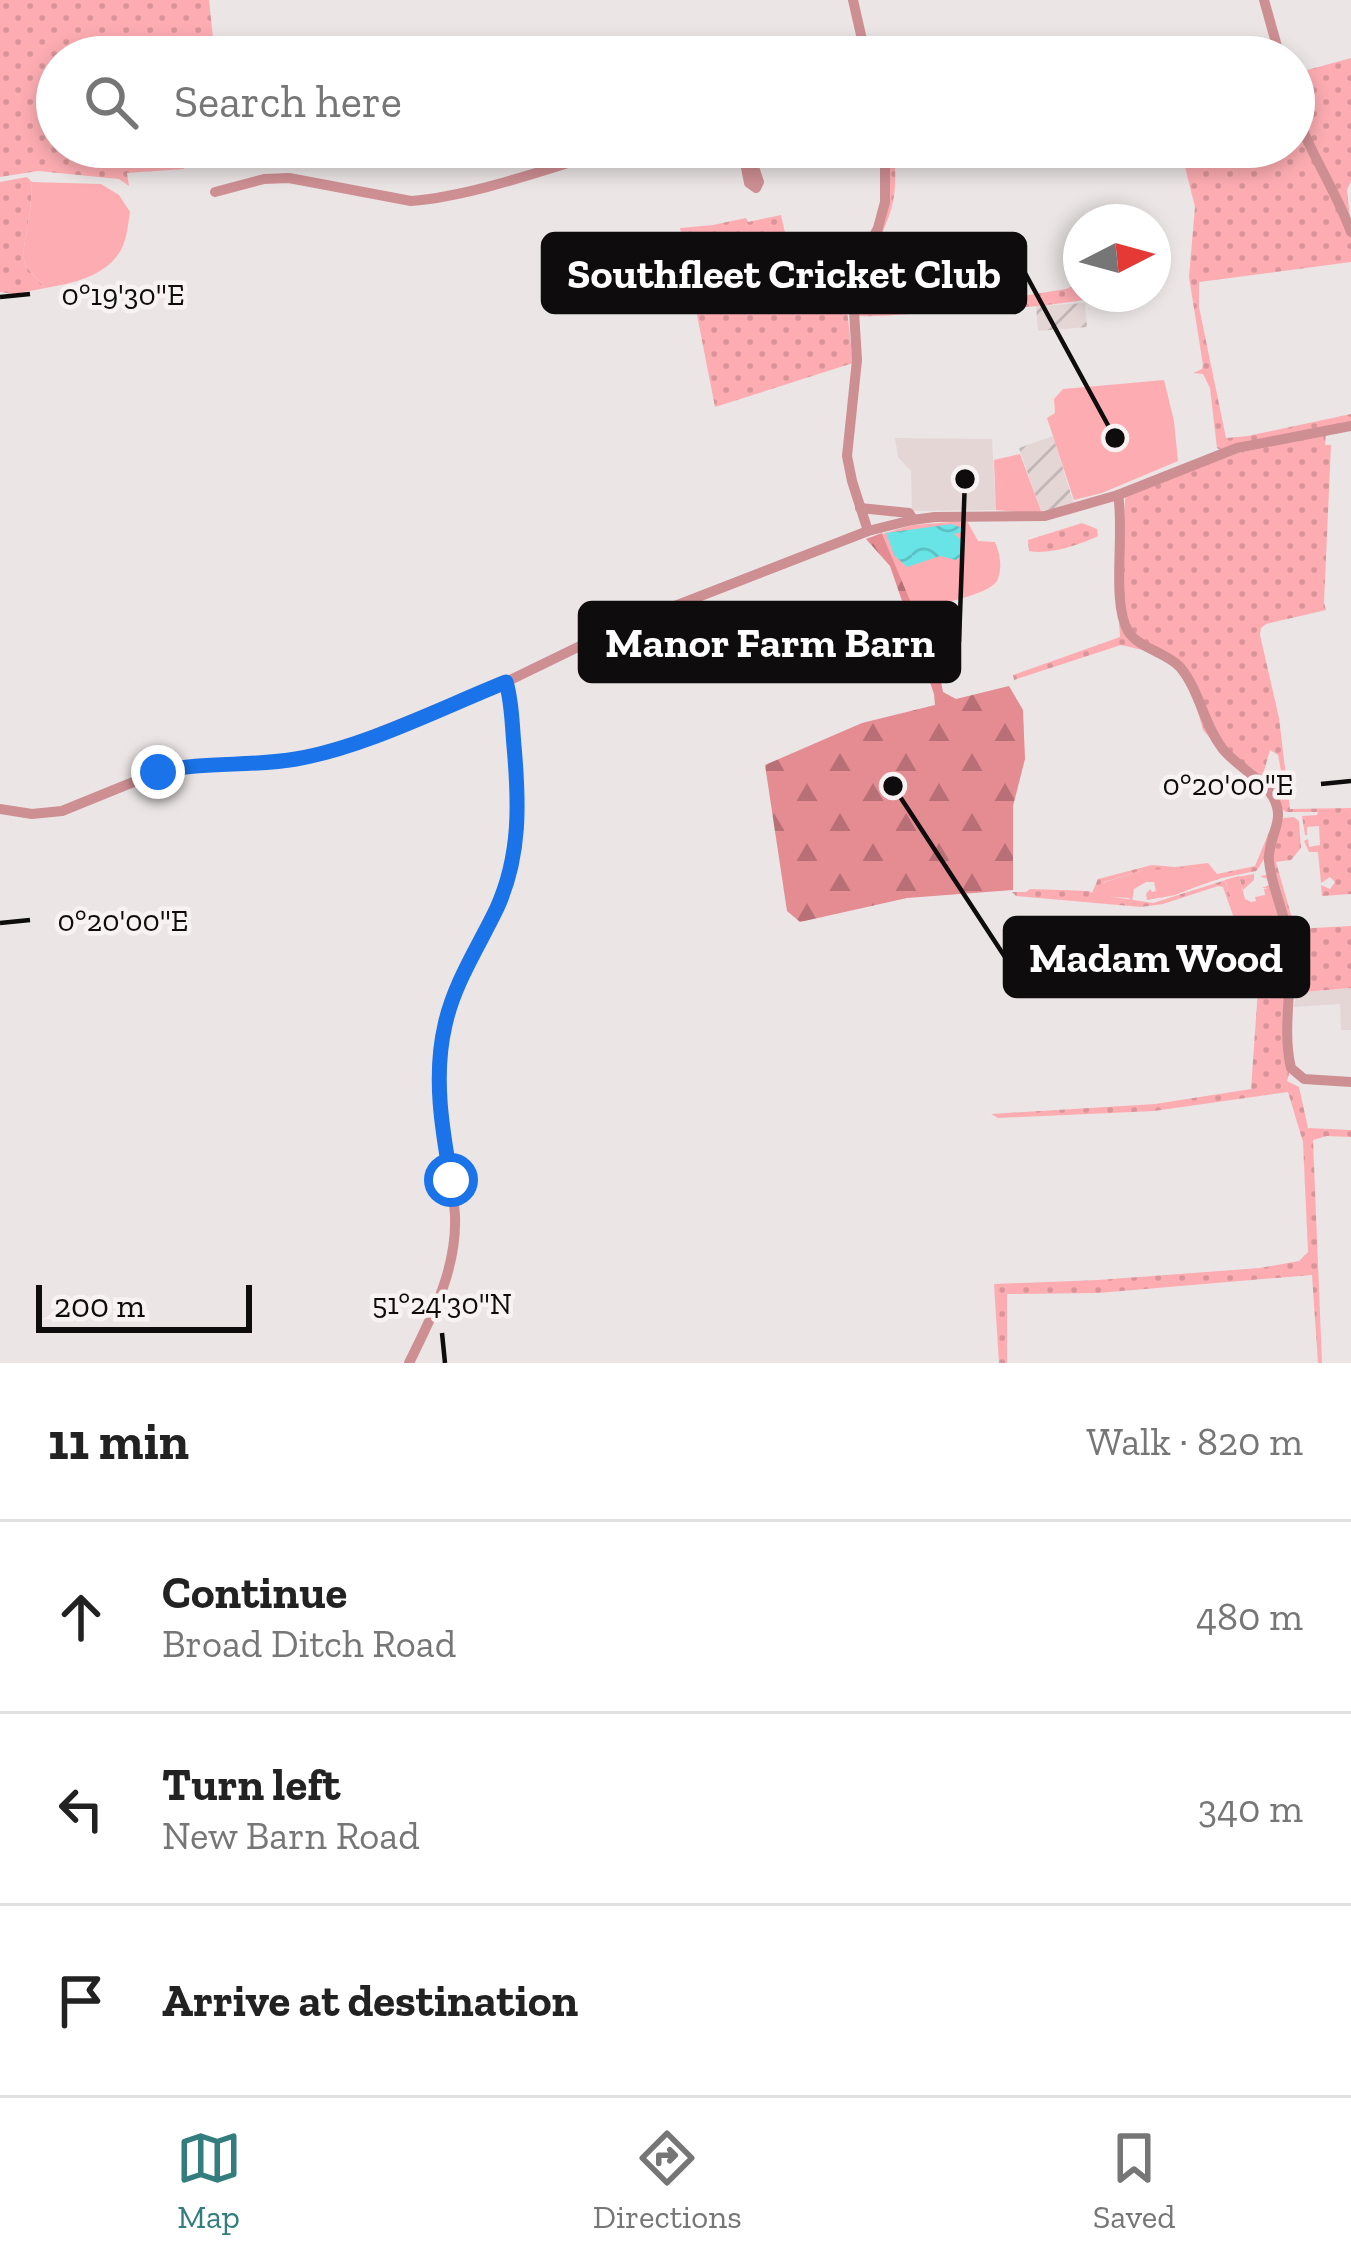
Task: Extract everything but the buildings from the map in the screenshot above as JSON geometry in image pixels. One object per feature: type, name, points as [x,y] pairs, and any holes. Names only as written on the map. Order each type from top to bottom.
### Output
[{"type":"street","points":[[853,0],[861,36]]},
{"type":"street","points":[[1264,0],[1274,36]]},
{"type":"street","points":[[1315,158],[1351,232]]},
{"type":"street","points":[[215,192],[264,179],[289,178],[426,200],[548,168]]},
{"type":"street","points":[[868,531],[851,481],[846,448],[857,360],[853,295],[859,264],[885,202],[885,168]]},
{"type":"street","points":[[0,809],[32,814],[62,811],[176,767],[241,766],[319,754],[506,682],[614,630],[868,531],[913,519],[1040,517],[1118,495],[1237,448],[1351,426]]},
{"type":"street","points":[[1118,495],[1121,603],[1128,631],[1182,670],[1214,737],[1277,806],[1269,856],[1289,939],[1290,1066],[1304,1079],[1351,1082]]},
{"type":"street","points":[[860,508],[909,513],[913,519]]},
{"type":"street","points":[[409,1363],[432,1318],[453,1251],[455,1218],[440,1099],[445,1021],[513,865],[518,793],[506,682]]},
{"type":"shaded area","points":[[0,0],[209,0],[213,36],[36,36],[36,168],[184,169],[127,173],[129,186],[119,179],[38,171],[0,177]]},
{"type":"shaded area","points":[[1351,58],[1351,181],[1347,190],[1351,227],[1315,155],[1315,68]]},
{"type":"shaded area","points":[[1315,157],[1351,236],[1351,262],[1199,282],[1199,307],[1226,438],[1351,414],[1351,423],[1217,448],[1210,388],[1203,374],[1193,373],[1203,365],[1189,277],[1195,207],[1185,168],[1315,168]]},
{"type":"shaded area","points":[[887,168],[895,168],[894,199],[865,276],[861,300],[866,307],[1004,299],[1063,289],[1063,303],[856,316],[854,287],[886,209]]},
{"type":"shaded area","points":[[27,177],[32,182],[24,259],[46,288],[0,292],[0,182]]},
{"type":"shaded area","points":[[32,182],[101,184],[119,195],[130,212],[125,241],[115,259],[88,277],[46,288],[30,271],[23,253]]},
{"type":"shaded area","points":[[781,215],[787,242],[799,234],[841,271],[841,279],[851,281],[847,310],[853,363],[715,407],[680,228]]},
{"type":"shaded area","points":[[1063,304],[1063,312],[1086,312],[1087,327],[1038,331],[1036,306]]},
{"type":"shaded area","points":[[1164,380],[1178,461],[1074,500],[1047,418],[1055,413],[1054,399],[1063,389]]},
{"type":"shaded area","points":[[1326,433],[1325,445],[1331,445],[1326,610],[1266,624],[1260,635],[1279,718],[1290,809],[1351,808],[1351,894],[1322,896],[1321,885],[1330,889],[1335,882],[1330,877],[1321,883],[1318,852],[1309,852],[1304,841],[1308,839],[1309,847],[1320,845],[1319,826],[1307,827],[1305,835],[1302,816],[1318,812],[1282,809],[1269,785],[1283,782],[1278,755],[1270,750],[1262,778],[1226,751],[1186,674],[1131,631],[1123,600],[1125,497],[1217,458]]},
{"type":"shaded area","points":[[1053,436],[1074,504],[1042,514],[1019,448]]},
{"type":"shaded area","points":[[895,438],[992,439],[996,510],[912,511],[911,471],[898,457]]},
{"type":"shaded area","points":[[1020,454],[1042,514],[996,510],[994,460]]},
{"type":"shaded area","points":[[967,521],[978,541],[995,542],[1000,561],[997,581],[972,595],[914,610],[882,534],[912,525]]},
{"type":"shaded area","points":[[1082,523],[1097,529],[1098,536],[1064,548],[1029,551],[1028,540]]},
{"type":"shaded area","points":[[1118,604],[1129,637],[1177,666],[1191,685],[1214,738],[1268,794],[1273,802],[1276,810],[1270,842],[1256,871],[1161,898],[1160,892],[1186,885],[1189,876],[1144,870],[1104,882],[1101,895],[1153,903],[1232,878],[1254,874],[1243,890],[1239,877],[1225,881],[1239,921],[1279,916],[1272,888],[1262,888],[1269,885],[1260,876],[1272,879],[1286,934],[1277,943],[1268,943],[1265,932],[1278,931],[1278,922],[1252,925],[1254,939],[1263,939],[1271,967],[1287,939],[1287,1081],[1299,1087],[1308,1128],[1351,1130],[1351,1137],[1313,1140],[1322,1363],[1318,1363],[1312,1275],[1098,1293],[1007,1294],[1007,1363],[999,1363],[994,1284],[1260,1268],[1299,1261],[1308,1252],[1303,1142],[1288,1092],[1154,1111],[998,1118],[991,1114],[1155,1104],[1251,1089],[1261,947],[1243,944],[1223,887],[1141,907],[1012,892],[1092,893],[1098,879],[1152,865],[1208,863],[1217,874],[1255,866],[1274,820],[1272,801],[1232,764],[1203,730],[1192,691],[1175,666],[1155,653],[1121,645],[1014,680],[1013,675],[1120,637]]},
{"type":"shaded area","points":[[1294,817],[1299,821],[1301,848],[1291,860],[1276,862],[1295,929],[1351,926],[1351,988],[1292,993],[1292,963],[1271,861],[1278,823]]},
{"type":"shaded area","points":[[1210,867],[1214,880],[1175,895],[1147,900],[1150,889],[1156,891],[1154,882],[1146,882],[1134,889],[1132,902],[1101,896],[1105,882],[1144,870]]},
{"type":"shaded area","points":[[1239,876],[1245,899],[1251,902],[1271,887],[1279,916],[1238,921],[1225,880]]},
{"type":"shaded area","points":[[1351,988],[1351,1030],[1341,1030],[1340,1004],[1293,1007],[1298,993]]},
{"type":"green space","points":[[882,533],[929,627],[943,692],[956,699],[1009,686],[1023,710],[1025,759],[1013,806],[1013,890],[907,898],[800,922],[787,911],[765,765],[862,723],[935,705],[890,566],[866,539]]},
{"type":"water","points":[[952,524],[962,528],[954,534],[965,543],[963,555],[956,560],[940,556],[907,567],[894,555],[886,533]]},
{"type":"place","name":"Southfleet Cricket Club","points":[[1115,438]]},
{"type":"place","name":"Manor Farm Barn","points":[[965,479]]},
{"type":"place","name":"Madam Wood","points":[[893,786]]},
{"type":"route","points":[[158,772],[299,759],[340,748],[506,682],[517,778],[517,831],[513,865],[498,906],[445,1021],[440,1099],[451,1180]]}]
